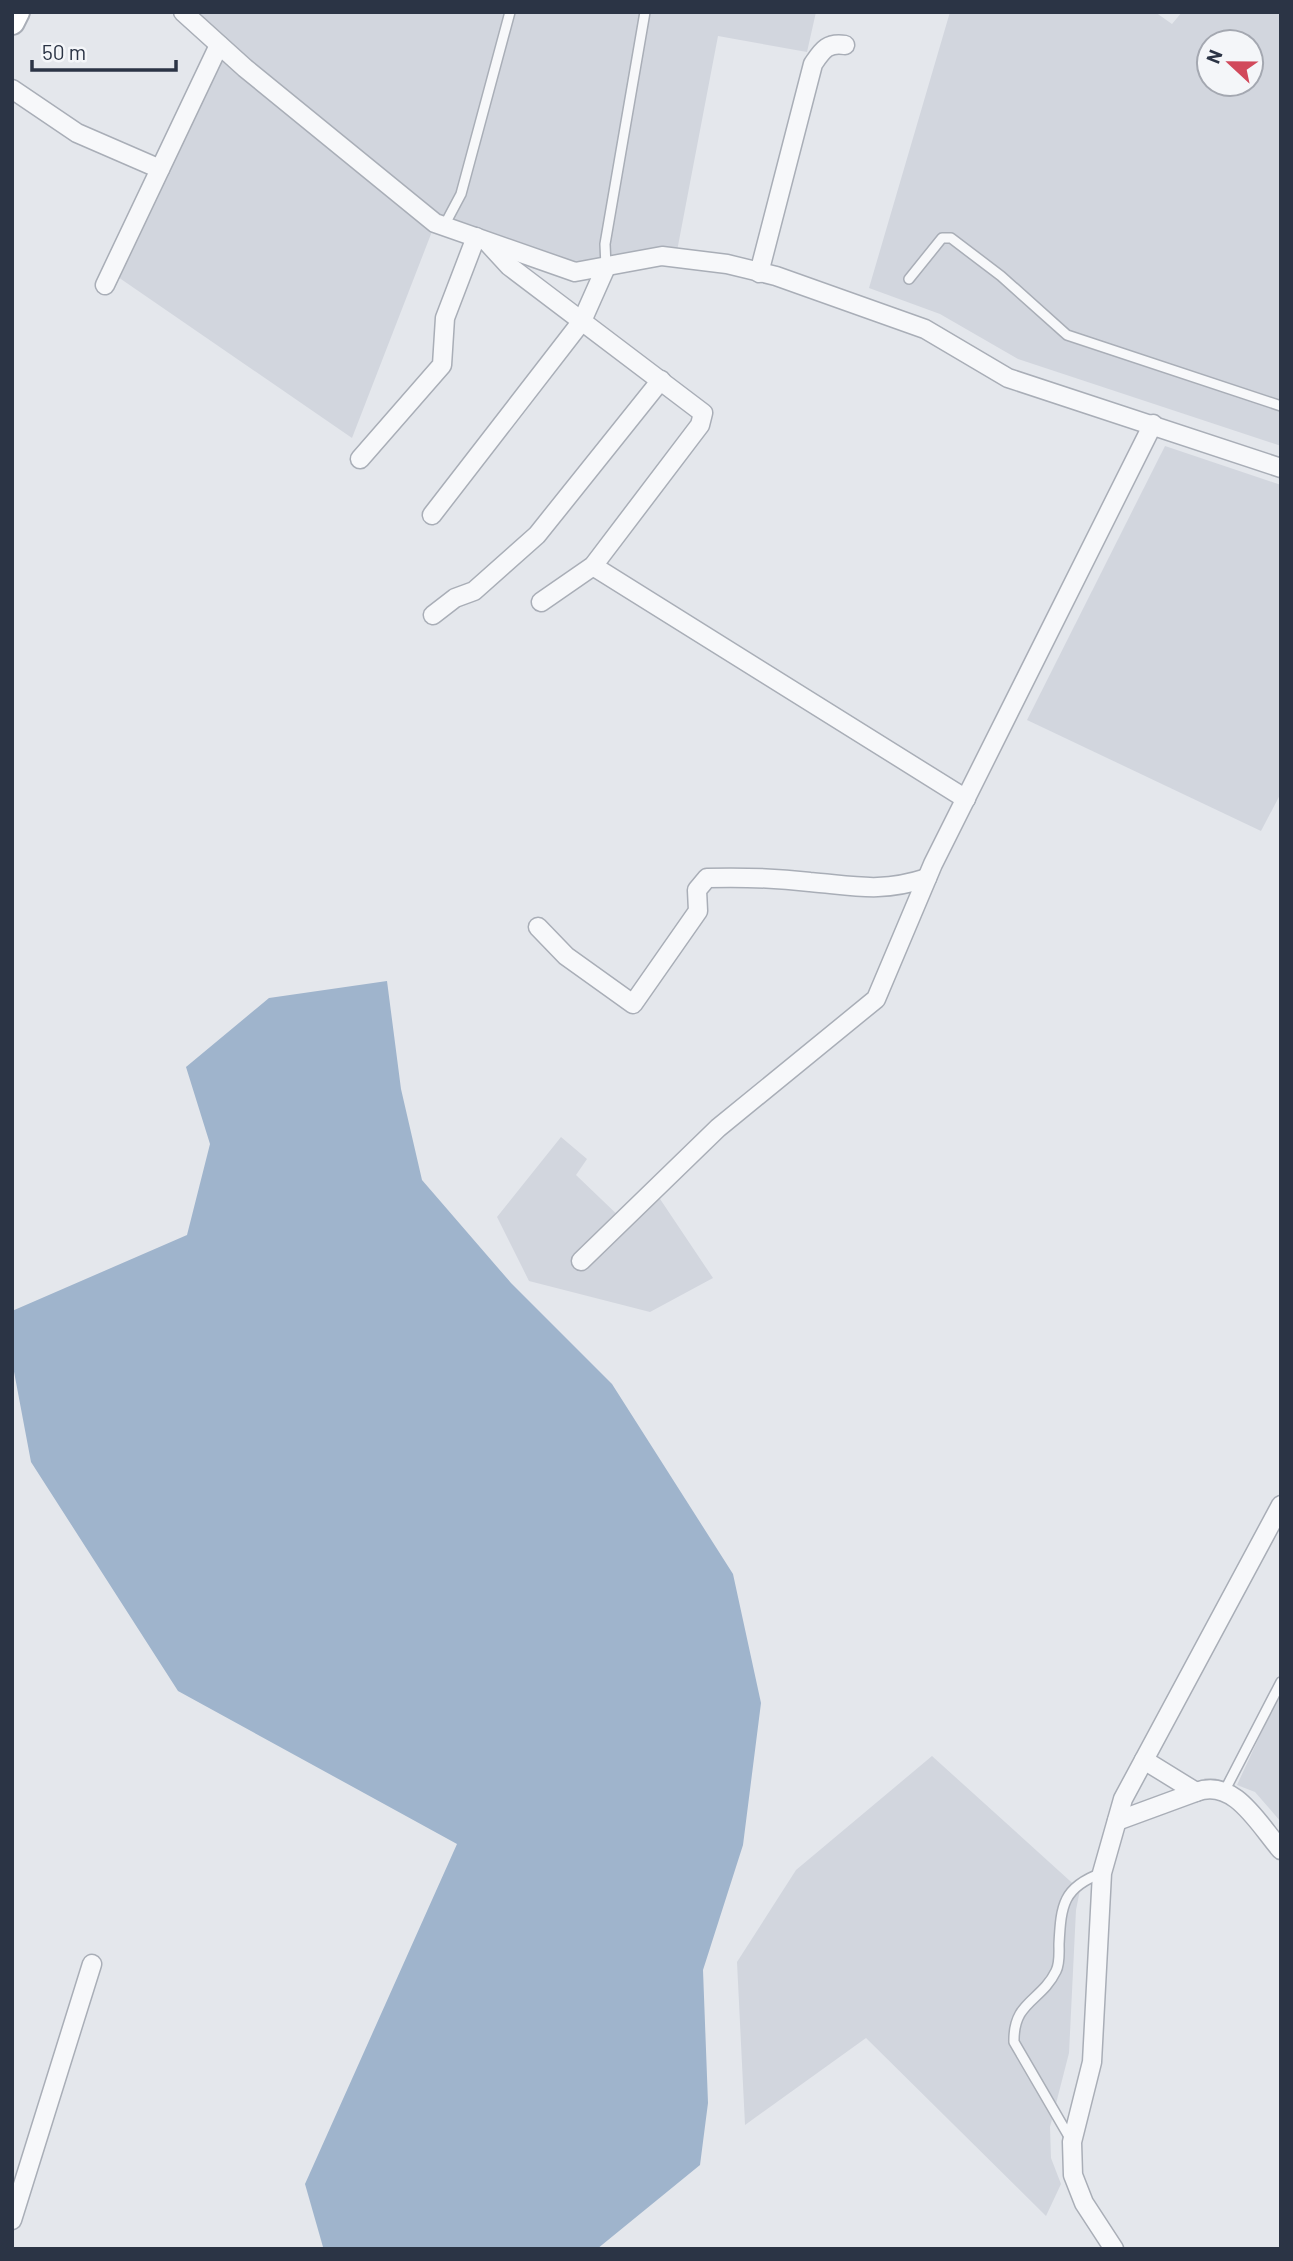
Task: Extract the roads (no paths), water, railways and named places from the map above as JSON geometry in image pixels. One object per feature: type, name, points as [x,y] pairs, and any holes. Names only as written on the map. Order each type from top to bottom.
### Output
[{"type":"street","points":[[12,22],[17,12]]},
{"type":"street","points":[[183,12],[219,45],[435,223],[575,272],[662,256],[727,264],[776,276],[925,329],[1008,378],[1281,468]]},
{"type":"street","points":[[759,273],[813,64],[824,47],[834,43],[845,45]]},
{"type":"street","points":[[105,285],[219,45]]},
{"type":"street","points":[[12,89],[77,133],[160,169]]},
{"type":"street","points":[[481,239],[509,266],[703,413],[700,425],[593,566],[541,602]]},
{"type":"street","points":[[360,459],[442,365],[445,318],[481,239]]},
{"type":"street","points":[[432,514],[582,321],[606,267]]},
{"type":"street","points":[[433,615],[455,598],[474,591],[537,536],[661,380]]},
{"type":"street","points":[[581,1261],[718,1128],[876,999],[927,878],[1153,424]]},
{"type":"street","points":[[593,566],[966,799]]},
{"type":"street","points":[[538,927],[566,956],[634,1004],[698,911],[697,890],[707,878],[811,882],[863,890],[902,886],[927,878]]},
{"type":"street","points":[[1114,2249],[1084,2203],[1073,2175],[1072,2142],[1092,2062],[1102,1873],[1123,1799],[1281,1505]]},
{"type":"street","points":[[1144,1760],[1196,1793]]},
{"type":"street","points":[[1117,1821],[1206,1788],[1225,1790],[1234,1796],[1281,1850]]},
{"type":"street","points":[[12,2220],[92,1964]]},
{"type":"lane","points":[[444,226],[461,194],[510,12]]},
{"type":"lane","points":[[606,267],[605,244],[645,12]]},
{"type":"lane","points":[[909,279],[942,238],[951,238],[1001,276],[1067,335],[1281,406]]},
{"type":"lane","points":[[1225,1790],[1281,1682]]},
{"type":"lane","points":[[1072,2142],[1014,2042],[1014,2024],[1020,2011],[1056,1971],[1061,1910],[1071,1892],[1082,1880],[1102,1873]]},
{"type":"water","points":[[387,981],[401,1089],[422,1180],[511,1283],[612,1384],[733,1574],[761,1703],[743,1845],[703,1970],[708,2103],[700,2165],[597,2249],[323,2247],[305,2184],[457,1844],[178,1691],[31,1462],[12,1361],[12,1311],[187,1235],[210,1144],[186,1067],[269,998]]}]
